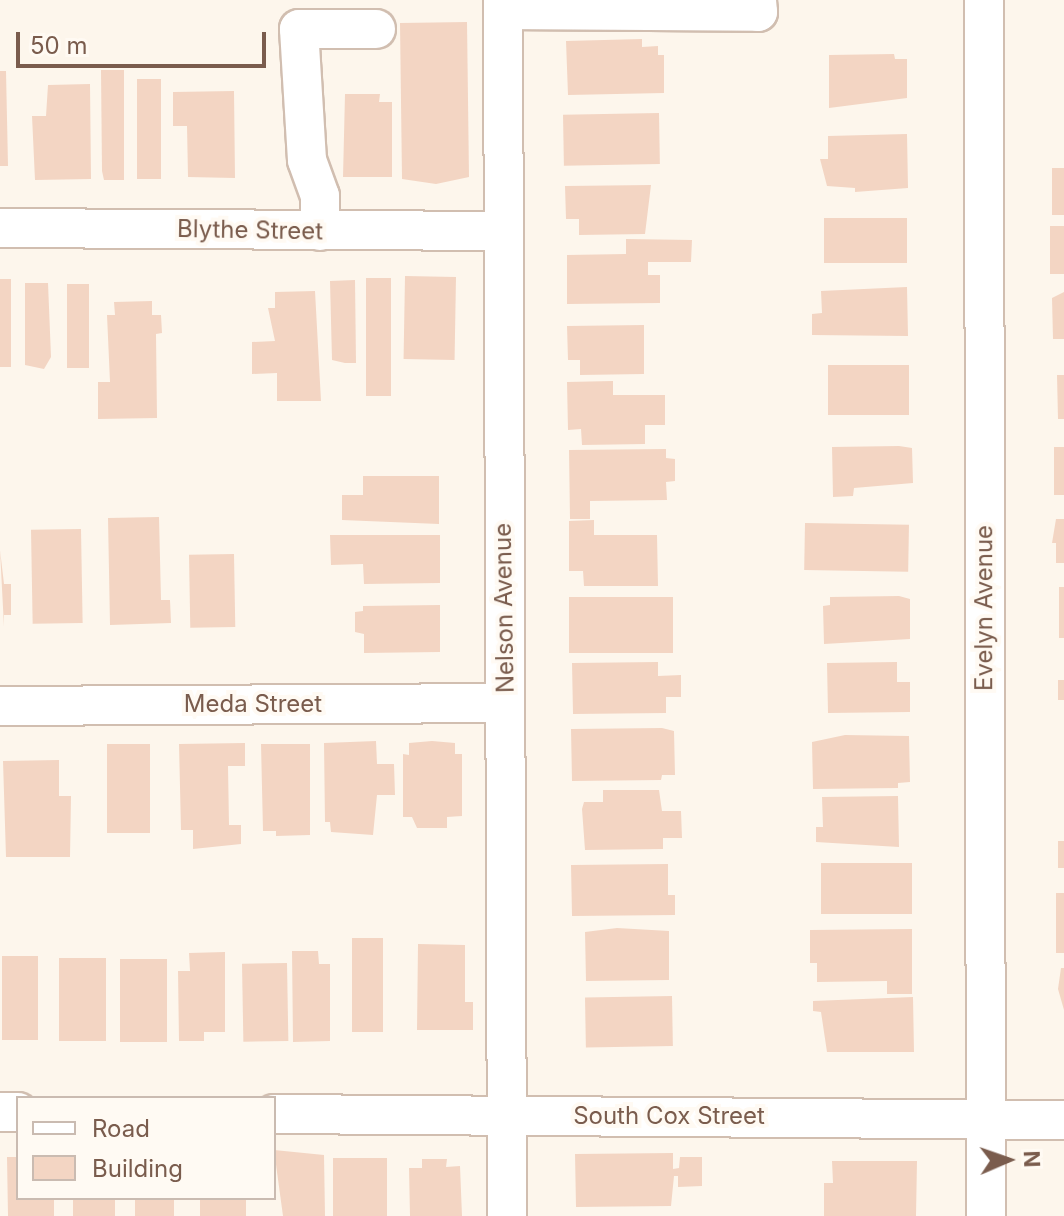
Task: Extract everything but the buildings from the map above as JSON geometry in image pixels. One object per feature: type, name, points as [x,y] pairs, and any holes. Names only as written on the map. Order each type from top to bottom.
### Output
[{"type":"street","points":[[503,5],[758,12],[757,0]]},
{"type":"street","name":"Evelyn Avenue","points":[[984,0],[986,1216]]},
{"type":"street","name":"Nelson Avenue","points":[[503,5],[501,231],[507,1216]]},
{"type":"street","points":[[320,231],[320,196],[307,160],[299,29],[376,29]]},
{"type":"street","name":"Blythe Street","points":[[0,228],[501,231]]},
{"type":"street","name":"Meda Street","points":[[0,706],[505,703]]},
{"type":"street","name":"South Cox Street","points":[[276,1114],[1064,1120]]}]
